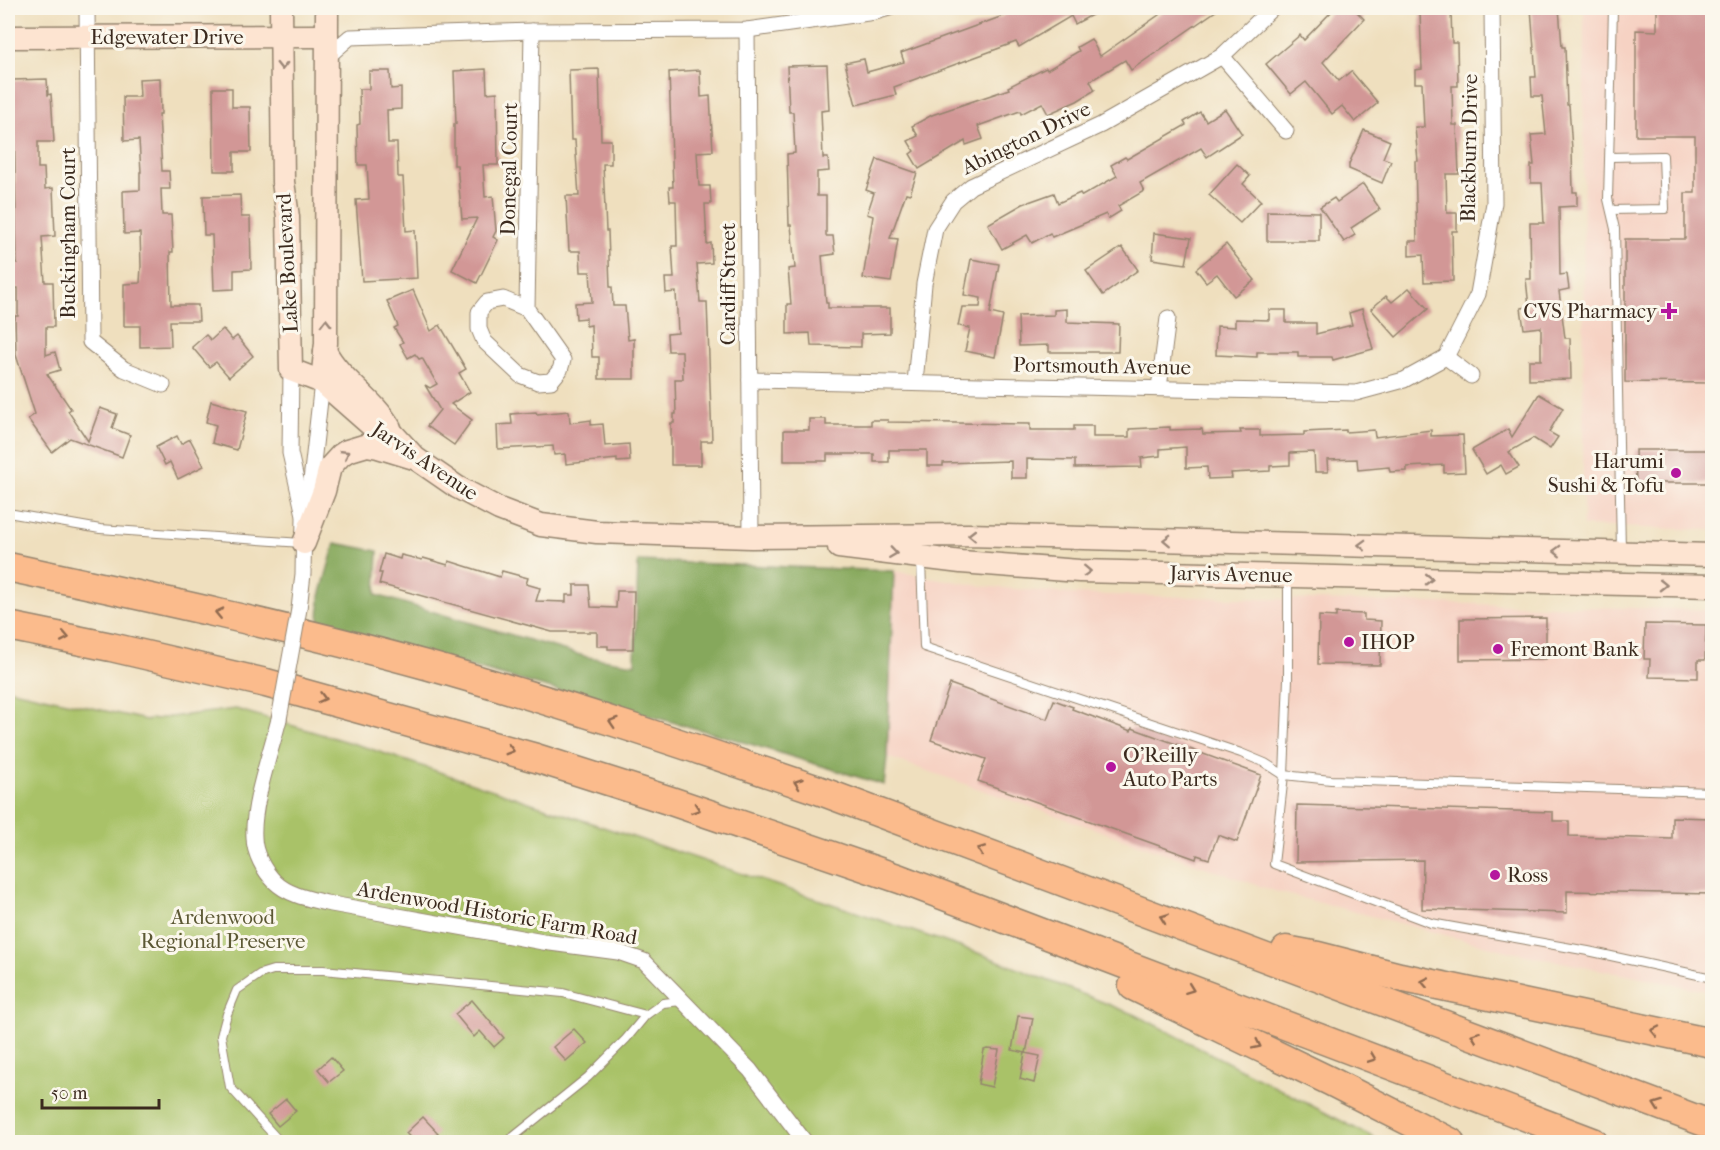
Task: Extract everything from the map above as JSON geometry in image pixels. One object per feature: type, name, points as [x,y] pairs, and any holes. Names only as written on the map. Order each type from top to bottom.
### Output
[{"type":"highway","points":[[8,567],[276,626],[427,665],[558,704],[818,790],[1219,938],[1713,1125]]},
{"type":"highway","points":[[8,626],[111,646],[244,678],[536,758],[671,801],[900,879],[1593,1143]]},
{"type":"highway","points":[[900,879],[1184,1010],[1450,1143]]},
{"type":"highway","points":[[1219,938],[1318,956],[1400,977],[1713,1043]]},
{"type":"street","points":[[87,8],[88,37]]},
{"type":"street","name":"Lake Boulevard","points":[[281,8],[283,182],[288,217],[290,453],[304,516],[303,574],[299,609]]},
{"type":"street","points":[[327,29],[350,37],[532,31],[747,30],[875,12],[889,8]]},
{"type":"street","name":"Abington Drive","points":[[915,382],[924,284],[935,229],[953,201],[971,186],[1101,125],[1222,56],[1272,8]]},
{"type":"street","name":"Blackburn Drive","points":[[1446,357],[1478,294],[1494,204],[1492,8]]},
{"type":"street","points":[[327,29],[350,37]]},
{"type":"street","name":"Edgewater Drive","points":[[8,37],[281,37],[327,29]]},
{"type":"street","name":"Lake Boulevard","points":[[304,516],[309,499],[325,351],[327,29]]},
{"type":"street","name":"Cardiff Street","points":[[747,30],[751,537]]},
{"type":"street","name":"Donegal Court","points":[[527,309],[532,31]]},
{"type":"street","name":"Buckingham Court","points":[[88,37],[90,342],[124,369],[163,385]]},
{"type":"street","points":[[1222,56],[1286,131]]},
{"type":"street","points":[[503,299],[527,309],[562,360],[560,370],[551,381],[538,382],[520,375],[484,341],[479,329],[479,312],[487,302],[503,299]]},
{"type":"street","points":[[1159,388],[1168,318]]},
{"type":"street","points":[[325,351],[338,370],[383,415],[393,434]]},
{"type":"street","points":[[1446,357],[1471,376]]},
{"type":"street","name":"Portsmouth Avenue","points":[[750,380],[1356,393],[1404,381],[1446,357]]},
{"type":"street","name":"Jarvis Avenue","points":[[291,370],[322,382],[372,426],[393,434],[415,458],[457,487],[498,509],[541,525],[597,532],[751,537],[968,535],[1713,555]]},
{"type":"street","points":[[304,543],[324,491],[330,467],[340,455],[367,446],[415,458]]},
{"type":"street","name":"Jarvis Avenue","points":[[751,537],[961,562],[1079,571],[1713,586]]},
{"type":"street","name":"Ardenwood Historic Farm Road","points":[[299,609],[279,719],[256,813],[254,839],[261,863],[276,884],[299,896],[327,903],[543,942],[618,952],[644,961],[750,1070],[805,1143]]},
{"type":"lane","points":[[1613,8],[1608,199],[1615,229],[1621,552]]},
{"type":"lane","points":[[1610,157],[1663,156],[1665,210],[1611,210]]},
{"type":"lane","points":[[8,513],[100,529],[304,543]]},
{"type":"lane","points":[[921,557],[924,646],[1241,753],[1265,763],[1284,775],[1331,780],[1713,792]]},
{"type":"lane","points":[[1288,576],[1288,679],[1284,775],[1274,864],[1431,923],[1588,951],[1713,978]]},
{"type":"lane","points":[[280,1143],[230,1087],[221,1036],[226,1014],[237,990],[260,974],[273,970],[323,970],[563,993],[646,1015]]},
{"type":"lane","points":[[507,1143],[588,1077],[646,1015],[663,1003],[683,1001]]},
{"type":"shaded area","points":[[1584,8],[1712,8],[1712,530],[1583,526]]},
{"type":"shaded area","points":[[894,571],[981,586],[1071,594],[1712,610],[1712,992],[1511,952],[1274,891],[887,757]]},
{"type":"green space","points":[[335,543],[378,551],[376,595],[587,657],[635,664],[638,561],[894,571],[884,785],[734,739],[319,625],[320,596]]},
{"type":"green space","name":"Ardenwood Regional Preserve","points":[[8,689],[146,720],[236,709],[368,748],[981,954],[1138,1016],[1382,1142],[8,1142]]},
{"type":"building","points":[[1017,8],[1019,12],[1028,8],[1105,8],[1075,24],[1071,16],[1019,47],[1016,42],[894,87],[896,95],[856,105],[845,63],[864,59],[867,72],[904,62],[901,53],[1003,16]]},
{"type":"building","points":[[1169,8],[1220,8],[1131,70],[1125,60],[1090,81],[1095,90],[1077,101],[1048,114],[1042,103],[1021,114],[1020,111],[978,126],[983,139],[966,145],[965,141],[919,169],[910,154],[914,151],[908,141],[918,136],[912,126],[932,115],[1009,89],[1008,87],[1046,68],[1047,70],[1079,51],[1077,47],[1091,39],[1100,56]]},
{"type":"building","points":[[1335,8],[1353,8],[1364,19],[1323,62],[1339,81],[1351,71],[1378,103],[1355,122],[1342,106],[1332,114],[1306,82],[1291,94],[1266,64],[1300,35],[1304,40]]},
{"type":"building","points":[[1531,8],[1559,8],[1562,47],[1565,47],[1573,192],[1577,192],[1577,206],[1559,207],[1560,275],[1567,274],[1569,289],[1559,291],[1565,338],[1570,338],[1571,379],[1529,380],[1529,360],[1541,360],[1541,327],[1524,329],[1521,308],[1529,307],[1526,279],[1531,279],[1530,223],[1544,223],[1542,183],[1531,183],[1531,165],[1534,165],[1531,135],[1546,134],[1542,96],[1532,96],[1531,77],[1536,77]]},
{"type":"building","points":[[1657,8],[1713,8],[1713,383],[1625,382],[1625,239],[1685,239],[1685,193],[1695,193],[1695,136],[1636,136],[1636,30],[1657,31]]},
{"type":"building","points":[[1451,11],[1452,43],[1457,43],[1458,86],[1452,86],[1453,125],[1457,125],[1459,174],[1446,174],[1447,213],[1457,213],[1457,231],[1452,231],[1453,281],[1424,282],[1423,255],[1409,256],[1409,241],[1417,241],[1415,161],[1418,161],[1415,127],[1424,127],[1422,83],[1415,83],[1415,70],[1422,69],[1420,12]]},
{"type":"building","points":[[827,65],[829,110],[821,111],[823,158],[828,158],[829,171],[817,172],[817,196],[826,196],[826,236],[833,236],[835,254],[822,256],[826,303],[828,303],[828,308],[890,308],[890,333],[861,334],[861,347],[811,346],[810,333],[787,334],[787,304],[791,304],[788,269],[795,268],[791,225],[789,225],[787,154],[795,153],[793,112],[789,112],[787,66]]},
{"type":"building","points":[[486,69],[487,93],[497,92],[498,165],[483,165],[485,197],[493,196],[496,231],[493,237],[498,240],[477,283],[452,270],[477,218],[462,219],[457,165],[454,165],[454,124],[456,124],[454,71]]},
{"type":"building","points":[[599,69],[601,140],[611,140],[611,164],[603,164],[610,287],[612,287],[613,306],[625,306],[628,340],[634,339],[634,379],[599,379],[599,357],[592,357],[591,325],[586,326],[586,318],[576,319],[575,303],[592,302],[590,272],[581,272],[580,251],[569,251],[566,196],[579,196],[575,140],[571,140],[569,70]]},
{"type":"building","points":[[700,70],[701,97],[710,96],[713,151],[697,152],[699,186],[710,186],[711,204],[705,204],[707,244],[711,243],[712,263],[697,264],[700,302],[707,302],[712,441],[701,441],[701,465],[671,465],[671,423],[674,423],[674,414],[676,414],[675,379],[683,379],[682,351],[668,351],[667,334],[678,333],[676,292],[666,293],[665,278],[674,278],[672,246],[677,246],[676,201],[670,201],[669,187],[673,187],[669,72]]},
{"type":"building","points":[[369,71],[390,71],[391,89],[401,88],[401,109],[387,110],[388,143],[397,143],[398,177],[403,177],[406,231],[415,230],[417,278],[362,281],[356,200],[369,199],[367,165],[358,165],[357,125],[360,124],[359,89],[369,89]]},
{"type":"building","points":[[160,78],[162,171],[169,171],[170,189],[161,189],[162,215],[171,215],[173,252],[170,252],[171,305],[198,305],[199,321],[170,321],[171,346],[140,347],[140,326],[124,326],[124,284],[140,283],[141,266],[140,233],[124,234],[123,191],[140,190],[141,172],[139,140],[124,141],[123,97],[140,97],[139,79]]},
{"type":"building","points":[[47,79],[48,95],[51,94],[54,142],[38,142],[38,168],[44,168],[45,189],[53,188],[55,236],[42,237],[45,282],[53,282],[54,327],[46,327],[46,355],[55,352],[60,370],[47,374],[71,409],[68,411],[88,441],[100,408],[117,414],[112,428],[130,435],[122,457],[70,438],[52,452],[28,419],[35,414],[16,355],[15,316],[18,316],[18,288],[13,288],[12,263],[17,263],[13,80]]},
{"type":"building","points":[[213,88],[232,88],[232,107],[250,107],[251,152],[234,152],[234,171],[214,171]]},
{"type":"building","points":[[1225,109],[1242,134],[1207,157],[1201,148],[1140,183],[1144,191],[1118,206],[1121,211],[1108,219],[1106,214],[1052,237],[1050,233],[1032,243],[1027,235],[1002,249],[988,224],[1023,204],[1054,193],[1058,203],[1080,193],[1082,196],[1117,176],[1111,165],[1125,157],[1127,159],[1186,125],[1184,122],[1200,112],[1206,121]]},
{"type":"building","points":[[1364,130],[1390,141],[1383,158],[1391,161],[1382,183],[1349,169]]},
{"type":"building","points":[[877,159],[917,173],[910,194],[906,193],[890,238],[898,239],[891,282],[863,278],[873,216],[867,214],[874,193],[866,190]]},
{"type":"building","points":[[1237,164],[1250,176],[1243,184],[1261,201],[1240,223],[1209,195]]},
{"type":"building","points":[[1363,184],[1380,209],[1351,228],[1355,235],[1344,242],[1320,207],[1334,198],[1337,202]]},
{"type":"building","points":[[240,195],[241,217],[250,217],[251,269],[234,270],[234,289],[214,290],[212,235],[204,235],[203,196]]},
{"type":"building","points":[[1267,211],[1319,212],[1319,241],[1267,241]]},
{"type":"building","points":[[1154,233],[1191,238],[1186,264],[1152,259]]},
{"type":"building","points":[[1226,244],[1255,280],[1234,296],[1217,274],[1206,282],[1196,269]]},
{"type":"building","points":[[1122,247],[1138,270],[1103,295],[1086,271]]},
{"type":"building","points":[[971,259],[999,264],[990,313],[1003,316],[995,357],[965,351],[970,328],[958,326],[962,307],[980,307],[981,298],[964,295]]},
{"type":"building","points":[[1409,288],[1428,309],[1396,337],[1371,309],[1386,296],[1392,302]]},
{"type":"building","points":[[413,290],[431,331],[440,325],[466,369],[459,373],[470,392],[451,404],[472,420],[454,445],[427,426],[440,410],[425,385],[430,388],[437,384],[422,358],[419,359],[415,354],[408,358],[400,344],[403,342],[394,328],[398,326],[387,301]]},
{"type":"building","points":[[1067,309],[1067,322],[1119,324],[1118,352],[1049,352],[1049,345],[1019,346],[1018,316],[1054,315],[1054,310]]},
{"type":"building","points":[[1362,309],[1373,349],[1333,360],[1332,357],[1298,357],[1298,352],[1257,352],[1257,357],[1216,355],[1217,326],[1235,327],[1235,319],[1269,320],[1269,310],[1286,310],[1286,323],[1316,323],[1316,334],[1352,325],[1349,313]]},
{"type":"building","points":[[223,329],[232,340],[237,336],[253,356],[229,377],[216,362],[209,367],[192,347],[206,335],[211,340]]},
{"type":"building","points":[[1539,394],[1563,408],[1549,432],[1558,437],[1550,449],[1533,438],[1509,452],[1519,467],[1506,474],[1501,465],[1486,474],[1472,450],[1508,429],[1512,437]]},
{"type":"building","points":[[211,401],[247,411],[237,450],[212,443],[216,425],[206,422]]},
{"type":"building","points":[[569,411],[570,423],[591,420],[591,425],[603,424],[605,446],[629,444],[630,461],[617,462],[617,459],[566,464],[565,454],[554,455],[553,446],[498,449],[497,425],[512,424],[511,414]]},
{"type":"building","points":[[809,419],[826,419],[826,425],[871,425],[871,420],[888,420],[888,422],[1030,424],[1030,430],[1074,430],[1074,426],[1093,426],[1093,437],[1129,437],[1129,429],[1170,427],[1170,430],[1202,429],[1203,434],[1260,430],[1260,436],[1374,430],[1375,437],[1431,430],[1431,436],[1463,435],[1465,472],[1444,473],[1444,465],[1407,467],[1407,471],[1390,472],[1389,467],[1358,470],[1357,459],[1327,460],[1328,472],[1315,472],[1314,452],[1290,453],[1290,465],[1270,466],[1270,471],[1231,473],[1232,478],[1208,479],[1207,467],[1186,468],[1186,447],[1160,449],[1160,456],[1141,458],[1142,467],[1075,468],[1075,460],[1027,459],[1027,478],[1011,478],[1011,461],[943,463],[943,466],[927,466],[927,450],[889,450],[889,462],[874,462],[874,454],[827,454],[827,461],[784,461],[784,430],[809,430]]},
{"type":"building","points":[[177,436],[181,444],[190,439],[204,466],[178,479],[170,462],[165,465],[156,447]]},
{"type":"building","points":[[1635,450],[1713,450],[1713,483],[1636,483]]},
{"type":"building","points":[[384,554],[400,559],[401,555],[422,560],[423,558],[448,565],[449,561],[500,577],[502,571],[528,578],[526,584],[540,588],[536,601],[566,602],[566,595],[574,595],[574,585],[589,585],[591,607],[616,608],[617,591],[634,591],[633,649],[608,649],[608,646],[597,646],[597,632],[552,632],[379,584],[382,573],[379,573]]},
{"type":"building","name":"IHOP","points":[[1336,613],[1364,614],[1364,620],[1381,621],[1380,665],[1318,664],[1319,616],[1336,617]]},
{"type":"building","points":[[1546,618],[1546,659],[1460,660],[1460,619]]},
{"type":"building","points":[[1645,624],[1706,625],[1705,660],[1698,660],[1698,678],[1649,677],[1650,659],[1644,659]]},
{"type":"building","name":"O'Reilly Auto Parts","points":[[950,684],[1047,719],[1054,700],[1131,731],[1132,728],[1261,775],[1237,842],[1218,835],[1209,859],[1197,855],[1196,859],[978,781],[986,759],[931,740]]},
{"type":"building","points":[[1297,805],[1553,812],[1553,821],[1569,821],[1569,836],[1672,839],[1672,817],[1712,818],[1713,894],[1567,891],[1567,913],[1422,909],[1423,860],[1296,862]]},
{"type":"building","points":[[472,1000],[504,1038],[494,1047],[480,1031],[474,1037],[455,1014]]},
{"type":"building","points":[[1018,1016],[1033,1018],[1026,1053],[1012,1050]]},
{"type":"building","points":[[574,1029],[587,1043],[566,1061],[553,1047]]},
{"type":"building","points":[[984,1050],[999,1050],[992,1087],[978,1084]]},
{"type":"building","points":[[1025,1053],[1040,1056],[1034,1083],[1020,1079]]},
{"type":"building","points":[[331,1057],[343,1071],[329,1082],[318,1069]]},
{"type":"building","points":[[286,1099],[296,1111],[278,1126],[268,1114]]},
{"type":"building","points":[[423,1117],[438,1133],[428,1143],[415,1143],[406,1133]]},
{"type":"place","name":"CVS Pharmacy","points":[[1669,311]]},
{"type":"place","name":"Harumi Sushi & Tofu","points":[[1676,473]]},
{"type":"place","name":"IHOP","points":[[1349,642]]},
{"type":"place","name":"Fremont Bank","points":[[1498,649]]},
{"type":"place","name":"O'Reilly Auto Parts","points":[[1111,767]]},
{"type":"place","name":"Ross","points":[[1495,875]]}]
